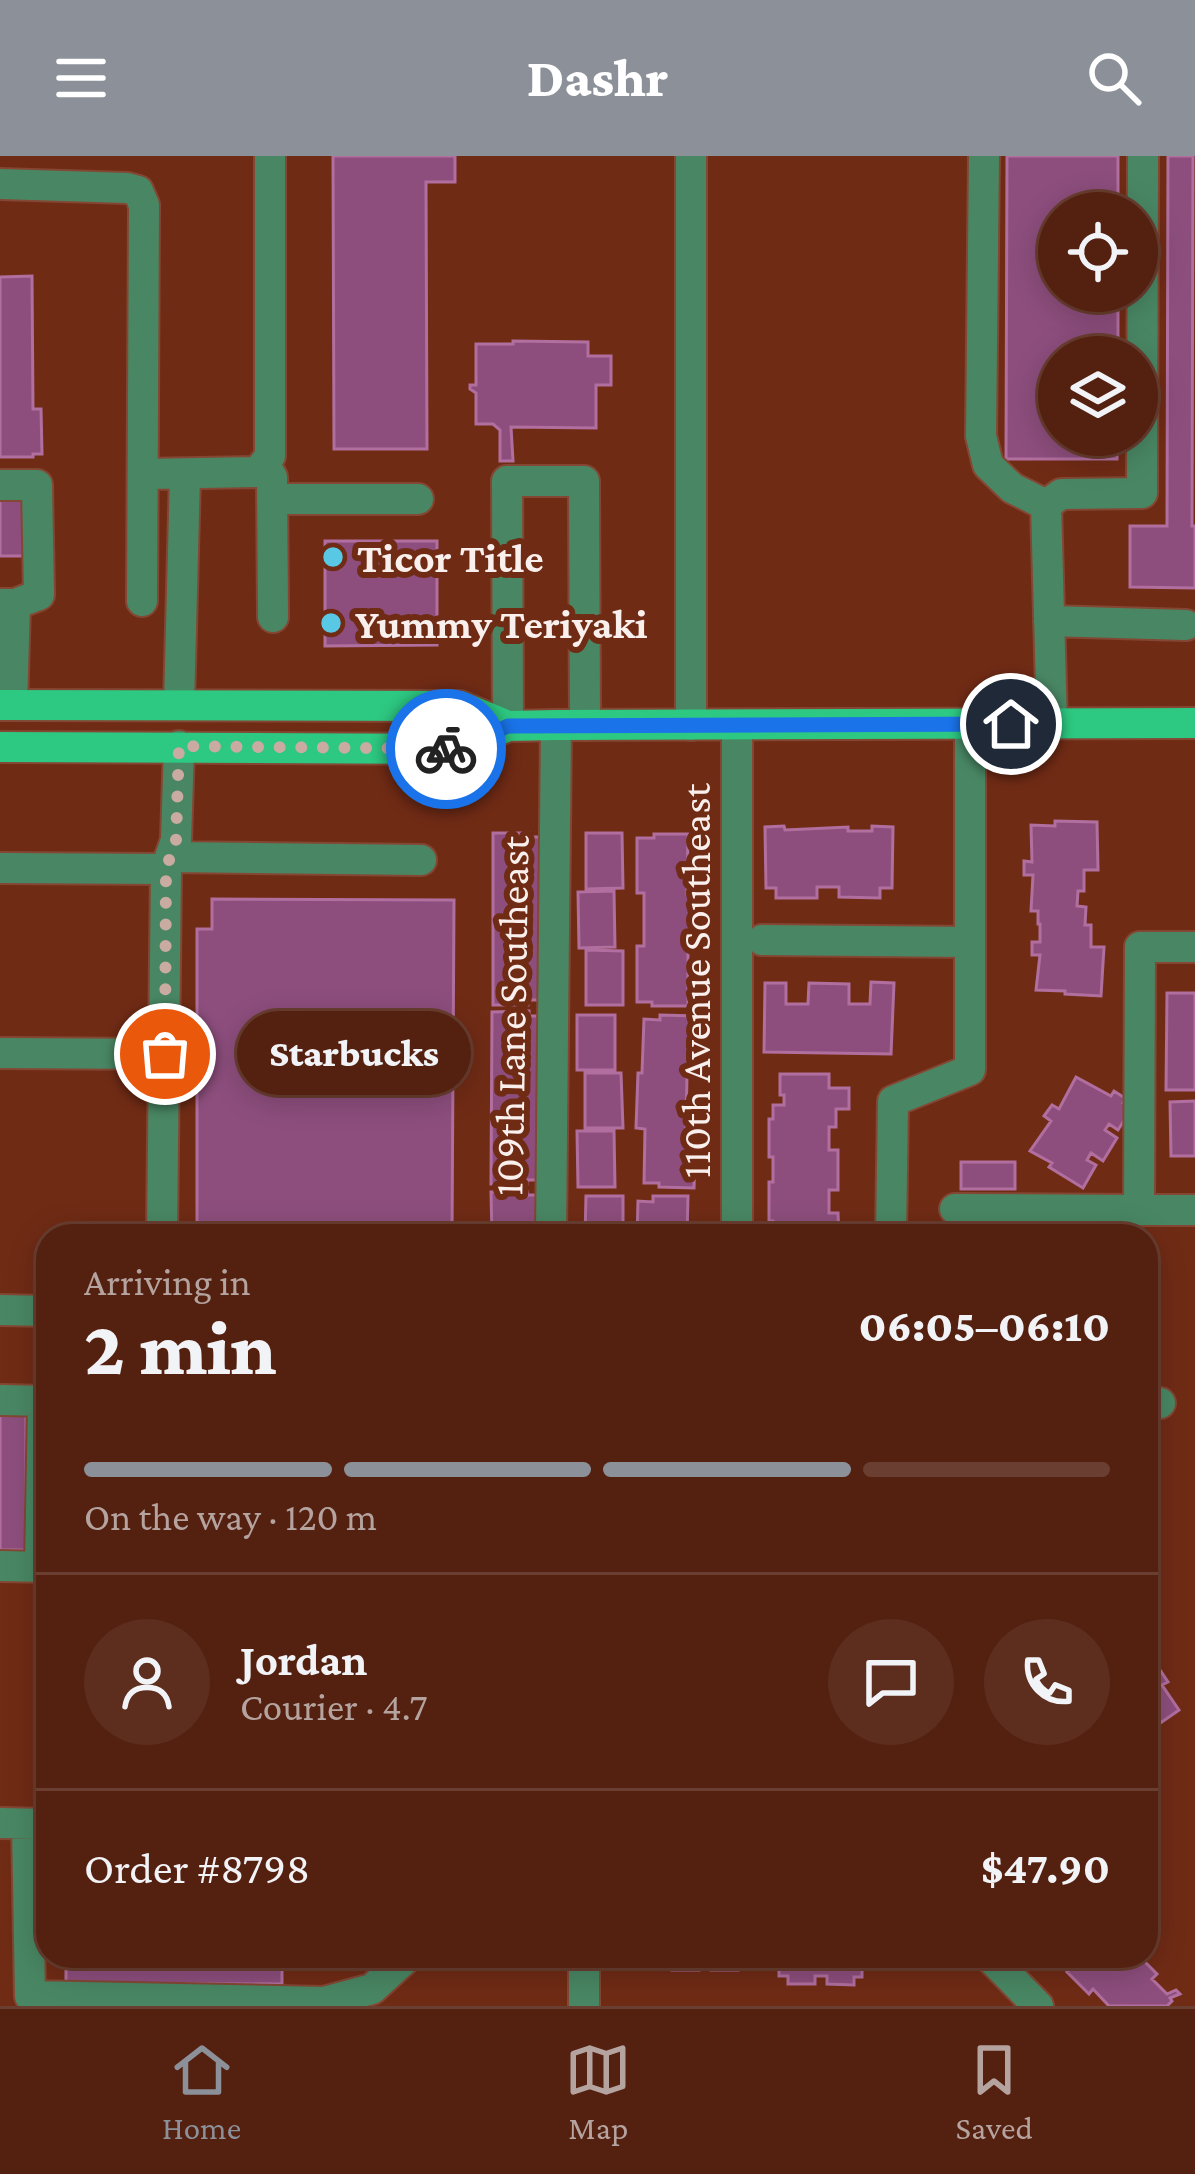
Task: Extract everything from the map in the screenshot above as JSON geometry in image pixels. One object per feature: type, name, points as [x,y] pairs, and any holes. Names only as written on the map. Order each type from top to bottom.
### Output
[{"type":"main road","points":[[6,705],[460,706],[508,726]]},
{"type":"main road","points":[[0,747],[457,749],[508,726],[1195,723]]},
{"type":"street","points":[[143,475],[258,472],[270,456],[270,156]]},
{"type":"street","points":[[691,156],[691,725]]},
{"type":"street","points":[[984,156],[981,436],[988,465],[1012,488],[1046,505]]},
{"type":"street","points":[[1046,505],[1061,494],[1142,493],[1143,156]]},
{"type":"street","points":[[0,184],[127,188],[138,191],[143,205],[142,601]]},
{"type":"street","points":[[264,464],[272,477],[273,617]]},
{"type":"street","points":[[179,705],[185,475]]},
{"type":"street","name":"109th Lane Southeast","points":[[508,726],[507,481],[584,481],[551,1224]]},
{"type":"street","points":[[0,484],[37,485],[39,595],[8,604],[6,705]]},
{"type":"street","points":[[272,499],[418,499]]},
{"type":"street","points":[[1046,505],[1052,724]]},
{"type":"street","points":[[1049,622],[1186,625]]},
{"type":"street","points":[[891,1224],[893,1101],[970,1070],[970,724]]},
{"type":"street","name":"110th Avenue Southeast","points":[[737,725],[737,1224]]},
{"type":"street","points":[[162,1224],[168,863],[176,840],[179,746]]},
{"type":"street","points":[[0,868],[422,860]]},
{"type":"street","points":[[762,940],[970,942]]},
{"type":"street","points":[[1139,1210],[1140,946],[1195,946]]},
{"type":"street","points":[[0,1053],[165,1054]]},
{"type":"street","points":[[956,1209],[1195,1210]]},
{"type":"street","points":[[0,1310],[36,1311]]},
{"type":"street","points":[[0,1400],[36,1401]]},
{"type":"street","points":[[0,1566],[36,1567]]},
{"type":"street","points":[[25,1824],[14,1890],[30,1996],[324,2002],[372,1989],[395,1968]]},
{"type":"street","points":[[584,1968],[584,2006]]},
{"type":"street","points":[[1000,1968],[1038,2006]]},
{"type":"building","points":[[333,156],[455,156],[455,182],[426,182],[427,449],[334,449]]},
{"type":"building","points":[[1007,156],[1118,156],[1118,192],[1038,192],[1038,312],[1118,312],[1118,336],[1038,336],[1038,456],[1117,459],[1006,459]]},
{"type":"building","points":[[1168,156],[1193,156],[1195,588],[1130,587],[1130,526],[1167,526]]},
{"type":"building","points":[[32,276],[33,409],[41,409],[42,454],[0,457],[0,277]]},
{"type":"building","points":[[588,342],[588,356],[611,356],[611,385],[596,385],[596,428],[511,427],[513,461],[500,461],[500,430],[493,424],[476,424],[476,393],[470,385],[476,385],[476,344]]},
{"type":"building","points":[[0,497],[31,497],[31,556],[0,556]]},
{"type":"building","points":[[325,541],[437,541],[437,645],[325,646]]},
{"type":"building","points":[[1055,821],[1097,822],[1098,870],[1084,870],[1084,891],[1078,891],[1077,906],[1086,907],[1091,947],[1104,947],[1101,996],[1036,990],[1040,955],[1032,955],[1032,942],[1040,942],[1040,924],[1038,911],[1031,911],[1033,875],[1024,875],[1024,861],[1032,862],[1031,825],[1055,826]]},
{"type":"building","points":[[784,826],[785,830],[848,827],[848,831],[893,827],[892,888],[880,888],[880,898],[839,897],[839,887],[817,887],[817,898],[776,898],[776,888],[766,888],[765,827]]},
{"type":"building","points":[[493,833],[545,837],[545,1000],[529,1000],[528,1005],[493,1005]]},
{"type":"building","points":[[586,833],[622,833],[623,888],[586,889]]},
{"type":"building","points":[[654,834],[688,834],[687,894],[695,894],[695,948],[688,949],[688,1006],[637,1002],[644,893],[637,893],[637,838],[654,838]]},
{"type":"building","points":[[614,891],[615,947],[579,948],[578,892]]},
{"type":"building","points":[[212,899],[454,900],[452,1224],[197,1224],[197,929],[212,929]]},
{"type":"building","points":[[586,950],[623,951],[623,1005],[586,1005]]},
{"type":"building","points":[[871,982],[894,983],[891,1054],[764,1052],[765,983],[786,983],[786,1004],[808,1004],[809,983],[849,984],[849,1004],[870,1004]]},
{"type":"building","points":[[1167,993],[1195,993],[1195,1090],[1166,1090]]},
{"type":"building","points":[[529,1011],[529,1016],[544,1016],[544,1180],[491,1184],[492,1012]]},
{"type":"building","points":[[577,1015],[615,1015],[615,1070],[577,1070]]},
{"type":"building","points":[[660,1015],[695,1016],[694,1075],[687,1075],[686,1127],[696,1129],[694,1188],[644,1183],[645,1129],[636,1128],[638,1073],[642,1073],[644,1019],[660,1020]]},
{"type":"building","points":[[585,1073],[621,1073],[623,1128],[585,1128]]},
{"type":"building","points":[[780,1074],[829,1074],[829,1088],[849,1088],[849,1109],[836,1109],[836,1127],[829,1127],[829,1150],[838,1150],[838,1190],[829,1190],[829,1213],[838,1213],[838,1224],[769,1221],[773,1157],[769,1157],[769,1119],[773,1119],[773,1105],[784,1105],[784,1095],[780,1095]]},
{"type":"building","points":[[1076,1077],[1111,1096],[1114,1091],[1132,1108],[1118,1130],[1109,1124],[1105,1130],[1117,1138],[1103,1161],[1091,1153],[1087,1160],[1096,1165],[1083,1188],[1030,1151],[1051,1121],[1044,1116],[1052,1105],[1059,1109]]},
{"type":"building","points":[[1195,1101],[1195,1156],[1171,1156],[1170,1102]]},
{"type":"building","points":[[577,1131],[614,1131],[615,1187],[578,1187]]},
{"type":"building","points":[[961,1162],[1015,1162],[1015,1189],[961,1189]]},
{"type":"building","points":[[491,1192],[543,1195],[545,1224],[492,1224]]},
{"type":"building","points":[[586,1196],[623,1196],[623,1224],[585,1224]]},
{"type":"building","points":[[653,1196],[688,1196],[687,1224],[637,1224],[638,1201],[653,1202]]},
{"type":"building","points":[[0,1412],[26,1412],[26,1550],[0,1550]]},
{"type":"building","points":[[1158,1667],[1168,1682],[1162,1685],[1179,1710],[1158,1725]]},
{"type":"building","points":[[66,1968],[282,1968],[282,1984],[66,1983]]},
{"type":"building","points":[[779,1968],[862,1968],[862,1977],[854,1977],[854,1985],[827,1984],[827,1976],[815,1976],[815,1984],[788,1984],[788,1976],[779,1976]]},
{"type":"building","points":[[1071,1968],[1151,1968],[1157,1974],[1152,1979],[1167,1994],[1176,1990],[1180,1994],[1170,1998],[1167,2006],[1109,2006],[1067,1972]]},
{"type":"way so far","points":[[165,1054],[166,869],[176,840],[179,746],[446,749]]},
{"type":"place","name":"Ticor Title","points":[[333,557]]},
{"type":"place","name":"Yummy Teriyaki","points":[[331,623]]},
{"type":"place","name":"Starbucks","points":[[165,1054]]},
{"type":"route","points":[[446,749],[457,749],[508,726],[1011,724]]}]
